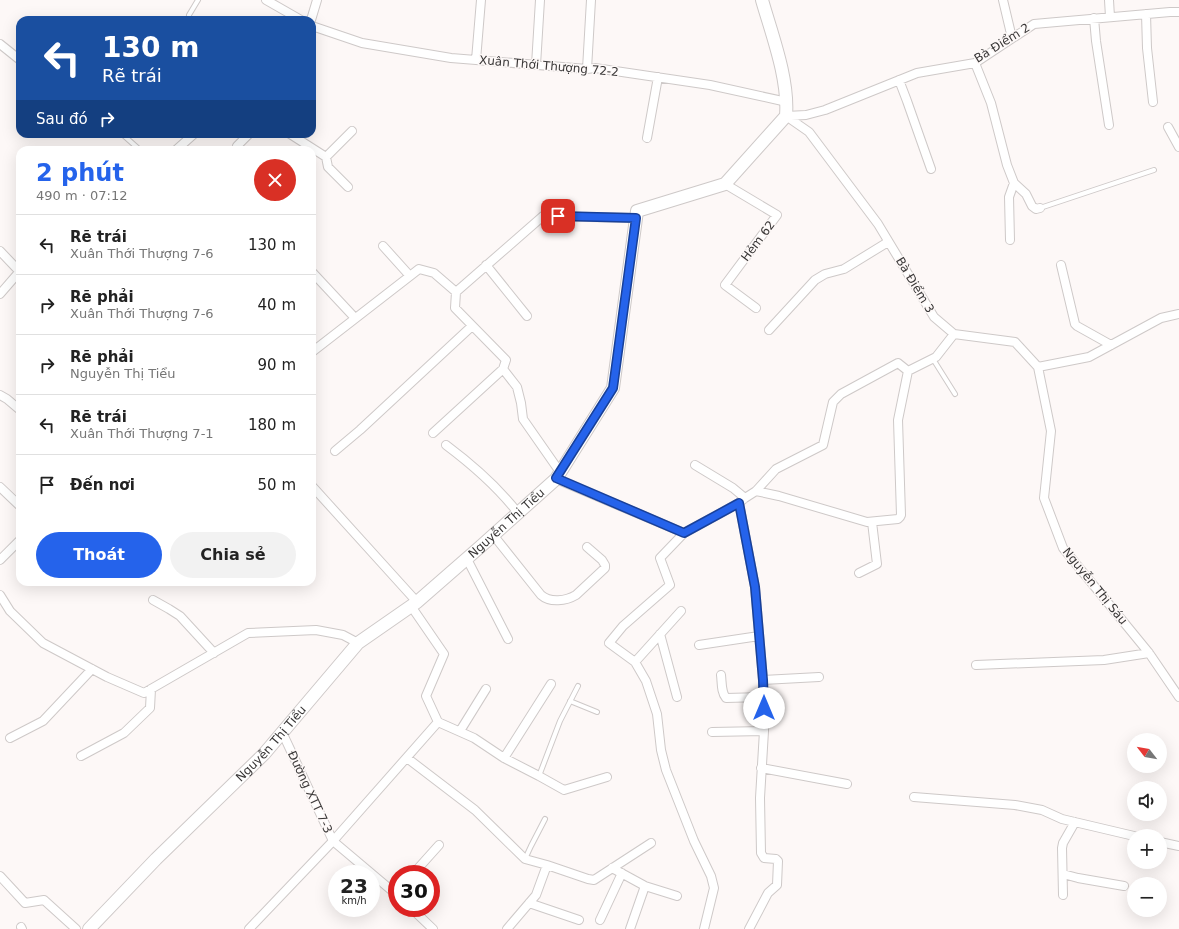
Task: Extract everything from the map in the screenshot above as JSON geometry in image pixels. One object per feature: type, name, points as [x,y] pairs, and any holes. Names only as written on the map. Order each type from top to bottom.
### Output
[{"type":"street","points":[[266,0],[294,16]]},
{"type":"street","points":[[312,16],[316,0]]},
{"type":"street","points":[[476,60],[481,0]]},
{"type":"street","points":[[536,64],[540,0]]},
{"type":"street","points":[[588,69],[591,0]]},
{"type":"street","points":[[433,433],[503,368],[506,360],[455,308],[456,292],[486,265],[543,216],[636,218],[637,211],[725,184],[786,116],[787,102],[783,75],[762,0]]},
{"type":"street","points":[[1003,0],[1012,38]]},
{"type":"street","points":[[1109,0],[1110,17]]},
{"type":"street","name":"Bà Điểm 2","points":[[786,116],[806,115],[826,110],[917,73],[975,63],[1034,24],[1179,12]]},
{"type":"street","points":[[1146,14],[1147,48],[1153,102]]},
{"type":"street","points":[[1094,18],[1096,41],[1109,125]]},
{"type":"street","name":"Xuân Thới Thượng 72-2","points":[[316,27],[362,43],[451,58],[588,69],[595,68],[710,85],[787,102]]},
{"type":"street","points":[[0,44],[16,57]]},
{"type":"street","points":[[975,63],[991,103],[1007,165],[1014,183],[1026,194],[1032,206],[1036,209],[1040,208]]},
{"type":"street","points":[[647,138],[658,77]]},
{"type":"street","points":[[899,80],[931,169]]},
{"type":"street","name":"Bà Điểm 3","points":[[786,116],[809,132],[878,224],[934,317],[954,334]]},
{"type":"street","points":[[1168,127],[1179,147]]},
{"type":"street","points":[[326,157],[352,131]]},
{"type":"street","points":[[180,146],[190,138]]},
{"type":"street","points":[[237,146],[245,138]]},
{"type":"street","points":[[296,138],[309,146]]},
{"type":"street","points":[[316,151],[326,157],[328,168],[348,187]]},
{"type":"street","points":[[1010,240],[1009,197],[1014,183]]},
{"type":"street","name":"Hẻm 62","points":[[725,184],[777,215],[725,285],[756,308]]},
{"type":"street","name":"Nguyễn Thị Tiểu","points":[[89,929],[156,859],[264,754],[358,643],[414,604],[494,536],[558,475],[613,388],[636,218]]},
{"type":"street","points":[[769,330],[815,280],[825,274],[844,269],[888,242]]},
{"type":"street","points":[[383,246],[410,276]]},
{"type":"street","points":[[0,251],[16,268]]},
{"type":"street","points":[[486,265],[527,316]]},
{"type":"street","points":[[1061,265],[1075,324],[1111,345]]},
{"type":"street","points":[[316,349],[419,269],[434,273],[456,292]]},
{"type":"street","points":[[0,294],[16,276]]},
{"type":"street","points":[[316,276],[355,318]]},
{"type":"street","points":[[908,371],[936,357],[954,334],[1015,342],[1038,367],[1089,357],[1162,318],[1179,314]]},
{"type":"street","points":[[336,451],[472,326]]},
{"type":"street","points":[[704,929],[714,888],[713,883],[687,827],[666,770],[657,714],[646,680],[635,662],[609,643],[623,626],[670,585],[660,558],[684,533],[756,491],[776,469],[823,445],[833,402],[841,394],[898,363],[908,371]]},
{"type":"street","name":"Nguyễn Thị Sáu","points":[[1038,367],[1051,431],[1044,498],[1063,548],[1149,653],[1179,697]]},
{"type":"street","points":[[503,368],[518,387],[522,419],[558,475],[684,533]]},
{"type":"street","points":[[756,491],[779,496],[867,522],[896,520],[900,517],[898,420],[908,371]]},
{"type":"street","points":[[0,395],[16,407]]},
{"type":"street","points":[[446,445],[490,481],[518,513]]},
{"type":"street","points":[[695,465],[727,484],[742,500],[755,587],[763,680],[764,731],[760,798],[761,853],[764,858],[777,860],[777,881],[775,887],[768,893],[749,929]]},
{"type":"street","points":[[0,486],[16,502]]},
{"type":"street","points":[[316,491],[414,604],[444,654],[426,696],[438,722],[474,738],[504,758],[564,790],[606,777]]},
{"type":"street","points":[[859,573],[877,564],[872,522]]},
{"type":"street","points":[[494,536],[541,595],[549,600],[570,598],[576,595],[604,568],[605,565],[602,560],[587,547]]},
{"type":"street","points":[[0,560],[16,544]]},
{"type":"street","points":[[467,559],[508,639]]},
{"type":"street","points":[[0,595],[10,611],[43,643],[107,677],[144,693],[248,633],[316,630],[343,635],[358,643]]},
{"type":"street","points":[[153,600],[169,608],[180,616],[214,653]]},
{"type":"street","points":[[635,662],[681,611]]},
{"type":"street","points":[[660,634],[677,697]]},
{"type":"street","points":[[699,645],[759,636]]},
{"type":"street","points":[[976,665],[1104,660],[1149,653]]},
{"type":"street","points":[[10,738],[43,721],[92,669]]},
{"type":"street","points":[[721,675],[723,692],[726,698],[763,697]]},
{"type":"street","points":[[763,680],[819,677]]},
{"type":"street","points":[[504,758],[551,684]]},
{"type":"street","points":[[81,756],[124,733],[150,708],[151,689]]},
{"type":"street","points":[[460,731],[486,689]]},
{"type":"street","points":[[249,929],[333,842],[438,722]]},
{"type":"street","points":[[712,732],[764,731]]},
{"type":"street","name":"Đường XTT 7-3","points":[[282,732],[333,842],[388,887]]},
{"type":"street","points":[[407,758],[475,810],[525,859],[594,880],[652,843]]},
{"type":"street","points":[[761,768],[847,784]]},
{"type":"street","points":[[914,797],[1015,806],[1042,810],[1062,819],[1127,834]]},
{"type":"street","points":[[1063,895],[1062,848],[1063,843],[1075,822]]},
{"type":"street","points":[[1167,843],[1179,846]]},
{"type":"street","points":[[421,865],[440,845]]},
{"type":"street","points":[[507,929],[536,895],[547,865]]},
{"type":"street","points":[[612,868],[645,886],[677,896]]},
{"type":"street","points":[[600,920],[622,874]]},
{"type":"street","points":[[1062,874],[1124,886]]},
{"type":"street","points":[[0,876],[25,903],[44,900],[76,929]]},
{"type":"street","points":[[630,929],[645,886]]},
{"type":"street","points":[[529,903],[579,920]]},
{"type":"street","points":[[420,917],[433,929]]},
{"type":"lane","points":[[189,15],[198,0]]},
{"type":"lane","points":[[126,138],[136,146]]},
{"type":"lane","points":[[1040,208],[1154,170]]},
{"type":"lane","points":[[933,358],[955,394]]},
{"type":"lane","points":[[539,776],[560,721],[578,686]]},
{"type":"lane","points":[[570,701],[597,712]]},
{"type":"lane","points":[[525,859],[530,846],[545,819]]},
{"type":"route","points":[[558,216],[636,218],[613,388],[556,478],[684,533],[739,503],[755,587],[764,708]]}]
